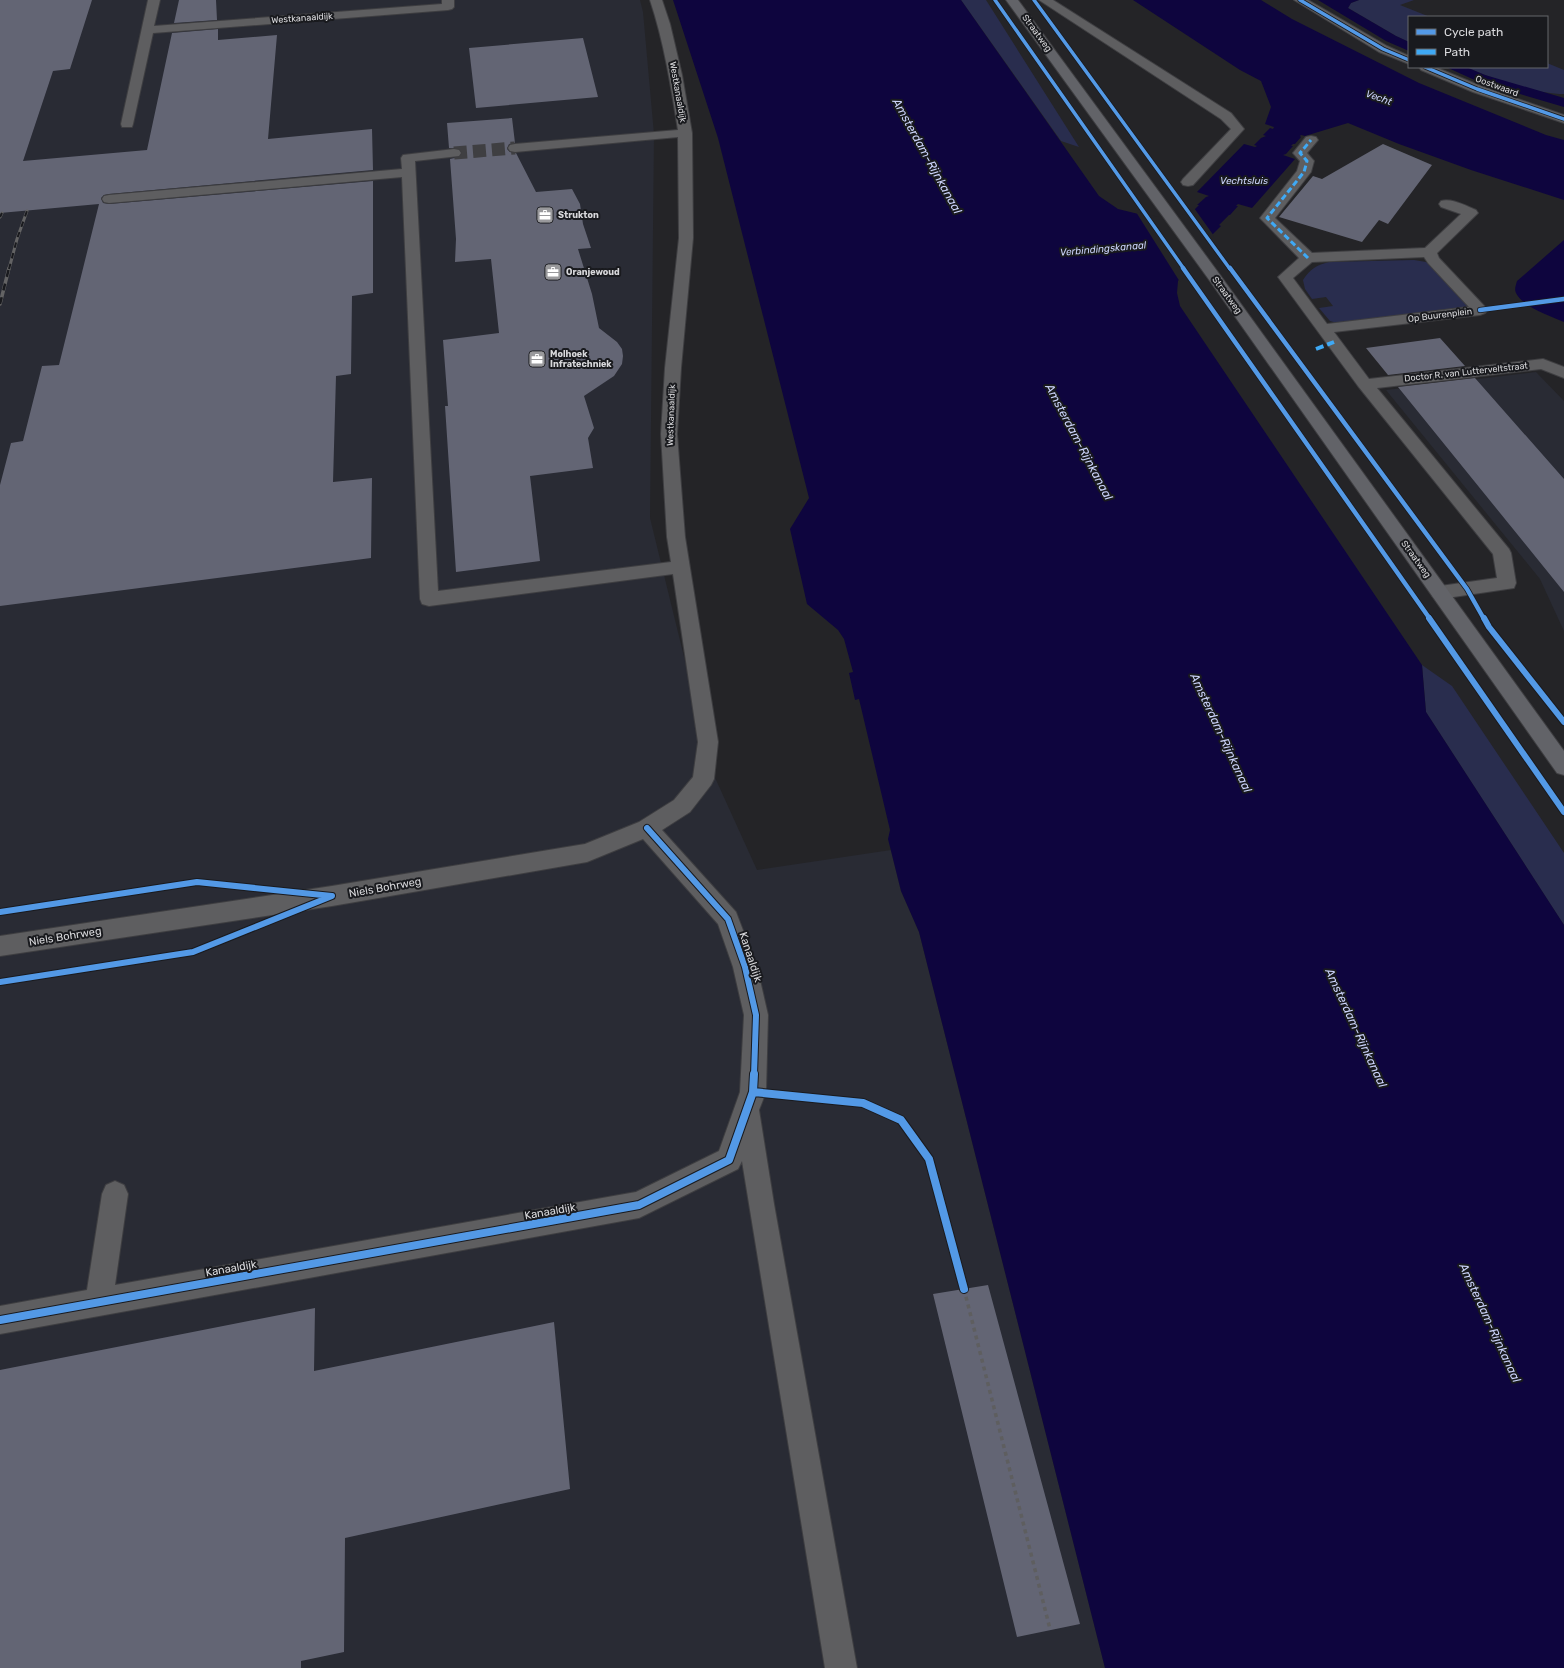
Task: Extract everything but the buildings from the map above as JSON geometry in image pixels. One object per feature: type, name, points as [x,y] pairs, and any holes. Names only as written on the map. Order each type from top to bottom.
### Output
[{"type":"main road","name":"Straatweg","points":[[1012,0],[1215,278],[1564,767]]},
{"type":"street","points":[[127,124],[154,0]]},
{"type":"street","name":"Westkanaaldijk","points":[[148,30],[448,7],[448,0]]},
{"type":"street","name":"Westkanaaldijk","points":[[647,828],[682,806],[703,779],[708,742],[673,508],[669,434],[673,368],[686,238],[685,133],[676,75],[664,24],[656,0]]},
{"type":"street","points":[[1045,0],[1226,116],[1238,129],[1188,182]]},
{"type":"street","points":[[1300,0],[1383,50],[1408,60]]},
{"type":"street","name":"Oostwaard","points":[[1427,68],[1477,89],[1561,114]]},
{"type":"street","points":[[515,148],[685,133]]},
{"type":"street","points":[[1308,258],[1267,218],[1304,172],[1307,161],[1300,153],[1311,140]]},
{"type":"street","points":[[454,154],[408,158],[428,599],[681,567]]},
{"type":"street","points":[[109,199],[409,172]]},
{"type":"street","points":[[1440,592],[1507,583],[1502,552],[1366,384],[1285,277],[1308,258],[1429,252],[1471,212],[1446,204]]},
{"type":"street","name":"Op Buurenplein","points":[[1323,329],[1480,310],[1432,260],[1429,252]]},
{"type":"street","name":"Doctor R. van Lutterveltstraat","points":[[1366,384],[1543,364],[1564,373]]},
{"type":"street","name":"Niels Bohrweg","points":[[0,946],[332,896],[587,853],[647,828]]},
{"type":"street","name":"Kanaaldijk","points":[[0,1320],[640,1205],[729,1160],[753,1092],[756,1015],[745,967],[728,919],[647,828]]},
{"type":"street","points":[[747,1109],[761,1204],[841,1668]]},
{"type":"street","points":[[99,1302],[115,1194]]},
{"type":"path","points":[[962,1282],[1050,1629]]},
{"type":"shaded area","points":[[0,0],[640,0],[643,12],[654,134],[650,518],[712,771],[757,870],[891,850],[901,891],[919,932],[1105,1668],[0,1668]]},
{"type":"shaded area","points":[[961,0],[986,0],[1079,147],[1061,141]]},
{"type":"shaded area","points":[[1359,0],[1414,0],[1400,5],[1428,16],[1408,16],[1408,42],[1348,8],[1351,3]]},
{"type":"shaded area","points":[[1548,63],[1564,70],[1564,94],[1527,89],[1469,68],[1548,68]]},
{"type":"shaded area","points":[[1414,260],[1426,262],[1434,268],[1471,307],[1337,323],[1330,321],[1319,308],[1333,306],[1326,297],[1312,299],[1305,289],[1303,280],[1308,273],[1317,266],[1329,262]]},
{"type":"shaded area","points":[[1536,372],[1564,401],[1564,631],[1540,579],[1386,390]]},
{"type":"shaded area","points":[[1422,665],[1452,686],[1564,853],[1564,925],[1426,712]]},
{"type":"water","points":[[673,0],[961,0],[1099,196],[1118,209],[1159,219],[1182,217],[1193,211],[1199,205],[1197,205],[1209,196],[1197,192],[1244,144],[1255,147],[1257,146],[1254,145],[1261,138],[1266,136],[1263,135],[1270,128],[1273,129],[1274,127],[1265,124],[1271,107],[1261,81],[1240,70],[1133,0],[1261,0],[1292,19],[1419,83],[1546,135],[1564,140],[1564,200],[1471,170],[1399,144],[1348,123],[1305,136],[1301,135],[1301,137],[1291,146],[1293,146],[1286,154],[1283,155],[1295,159],[1252,208],[1238,204],[1230,215],[1219,225],[1221,226],[1213,234],[1178,281],[1177,293],[1180,306],[1422,665],[1426,712],[1564,925],[1564,1668],[1105,1668],[919,932],[901,891],[888,839],[890,830],[859,699],[855,700],[849,673],[853,672],[844,639],[838,630],[807,604],[790,529],[809,498],[718,138]]},
{"type":"water","points":[[1318,0],[1359,0],[1351,3],[1348,8],[1408,42],[1408,51],[1386,41]]},
{"type":"water","points":[[1448,68],[1468,68],[1485,75],[1564,98],[1564,107],[1479,82]]},
{"type":"water","points":[[1564,240],[1564,322],[1524,303],[1516,293],[1515,287],[1517,281]]},
{"type":"pier","points":[[1194,208],[1214,236],[1180,282],[1136,212],[1159,217],[1171,217],[1181,216]]},
{"type":"tunnel","points":[[454,153],[515,148]]},
{"type":"railway","points":[[9,269],[17,239],[27,211]]},
{"type":"railway","points":[[0,217],[2,213]]},
{"type":"railway","points":[[0,304],[9,268]]},
{"type":"marked path","points":[[1308,258],[1267,218],[1304,172],[1307,161],[1300,153],[1311,140]]},
{"type":"marked path","points":[[1316,349],[1334,342]]},
{"type":"cycle path","points":[[995,0],[1564,812]]},
{"type":"cycle path","points":[[1034,0],[1299,363],[1467,589],[1489,627],[1564,722]]},
{"type":"cycle path","points":[[1300,0],[1383,49],[1408,60]]},
{"type":"cycle path","points":[[1427,68],[1477,89],[1564,119]]},
{"type":"cycle path","points":[[1480,310],[1564,299]]},
{"type":"cycle path","points":[[0,1320],[639,1205],[729,1160],[753,1092],[756,1015],[745,967],[728,919],[647,828]]},
{"type":"cycle path","points":[[0,912],[197,882],[332,896],[193,952],[0,982]]},
{"type":"cycle path","points":[[753,1092],[863,1103],[901,1120],[929,1159],[964,1289]]},
{"type":"place","name":"Strukton","points":[[545,215]]},
{"type":"place","name":"Oranjewoud","points":[[553,272]]},
{"type":"place","name":"Molhoek Infratechniek","points":[[537,359]]},
{"type":"water label","name":"Vecht","points":[[1379,97]]},
{"type":"water label","name":"Amsterdam-Rijnkanaal","points":[[927,156]]},
{"type":"water label","name":"Vechtsluis","points":[[1244,180]]},
{"type":"water label","name":"Verbindingskanaal","points":[[1103,248]]},
{"type":"water label","name":"Amsterdam-Rijnkanaal","points":[[1079,442]]},
{"type":"water label","name":"Amsterdam-Rijnkanaal","points":[[1221,733]]},
{"type":"water label","name":"Amsterdam-Rijnkanaal","points":[[1356,1028]]},
{"type":"water label","name":"Amsterdam-Rijnkanaal","points":[[1490,1323]]}]
